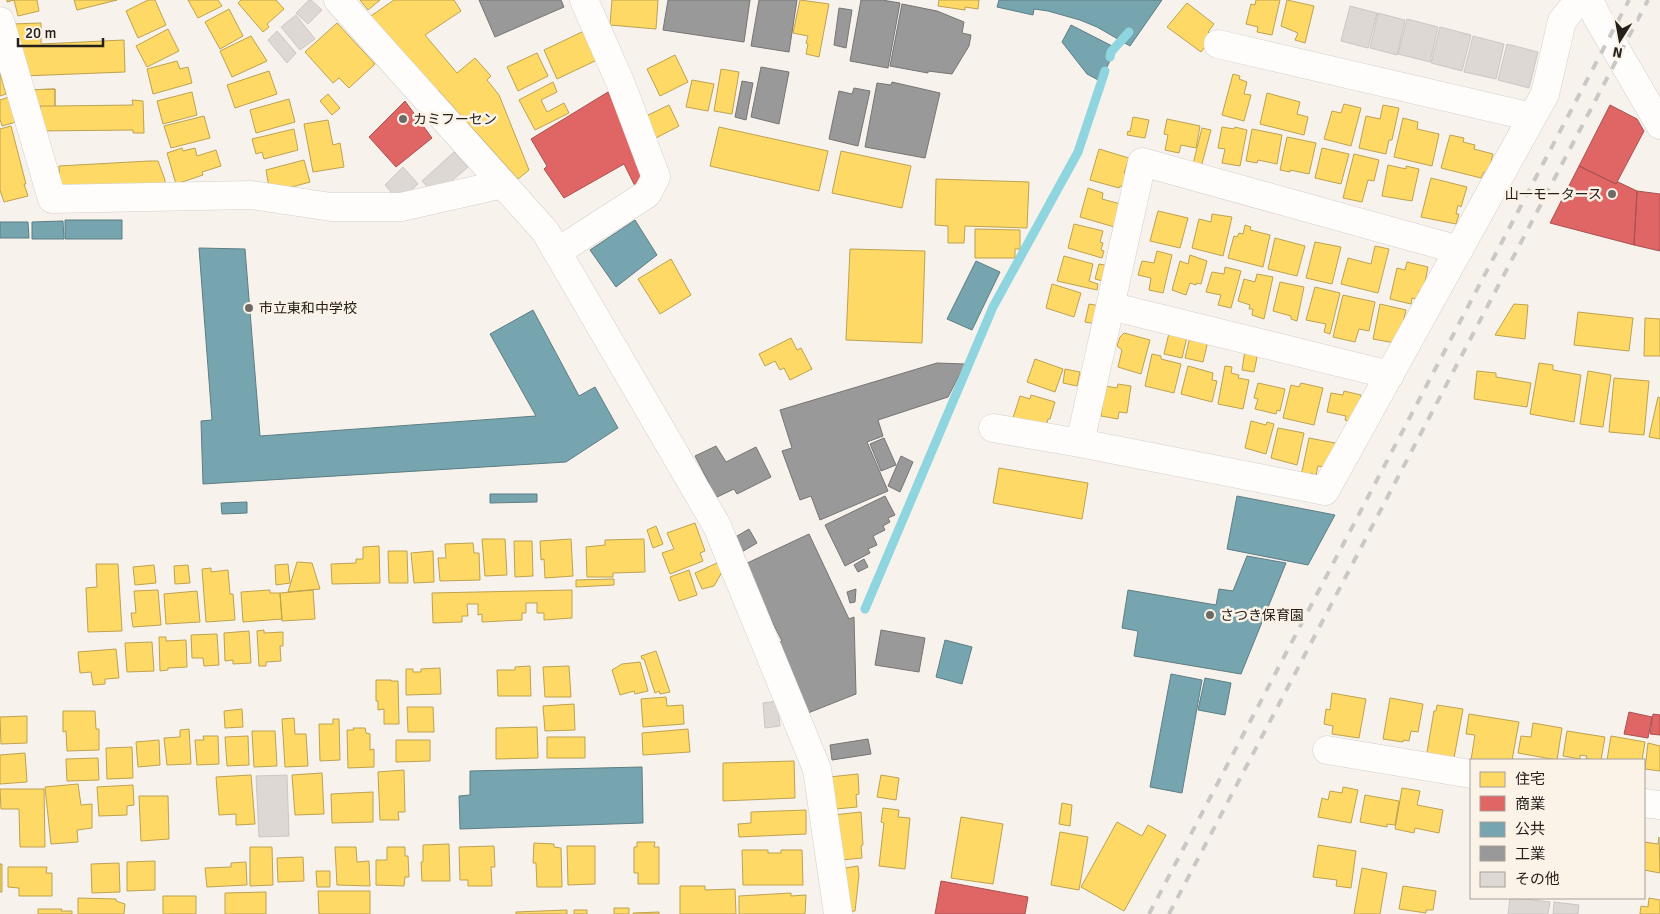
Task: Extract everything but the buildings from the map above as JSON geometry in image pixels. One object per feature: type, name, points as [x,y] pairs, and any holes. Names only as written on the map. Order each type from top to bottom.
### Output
[{"type":"street","points":[[338,0],[545,232],[717,526],[817,769],[838,914]]},
{"type":"street","points":[[557,252],[647,194],[656,177],[620,84],[584,0]]},
{"type":"street","points":[[993,428],[1326,491],[1545,94],[1562,21],[1579,0]]},
{"type":"street","points":[[1589,0],[1608,38],[1660,125]]},
{"type":"street","points":[[0,21],[52,199],[251,196],[331,207],[401,207],[503,184]]},
{"type":"street","points":[[1218,44],[1532,117]]},
{"type":"street","points":[[1080,443],[1142,162],[1459,250]]},
{"type":"street","points":[[1110,306],[1390,374]]},
{"type":"street","points":[[1328,750],[1470,774]]},
{"type":"street","points":[[1645,803],[1660,805]]},
{"type":"waterway","points":[[1110,57],[1111,52],[1129,32]]},
{"type":"waterway","points":[[865,609],[993,307],[1078,152],[1105,71]]},
{"type":"railway","points":[[1149,914],[1629,0]]},
{"type":"railway","points":[[1169,914],[1648,0]]},
{"type":"place","name":"カミフーセン","points":[[403,119]]},
{"type":"place","name":"山一モータース","points":[[1612,194]]},
{"type":"place","name":"市立東和中学校","points":[[249,308]]},
{"type":"place","name":"さつき保育園","points":[[1210,615]]}]
